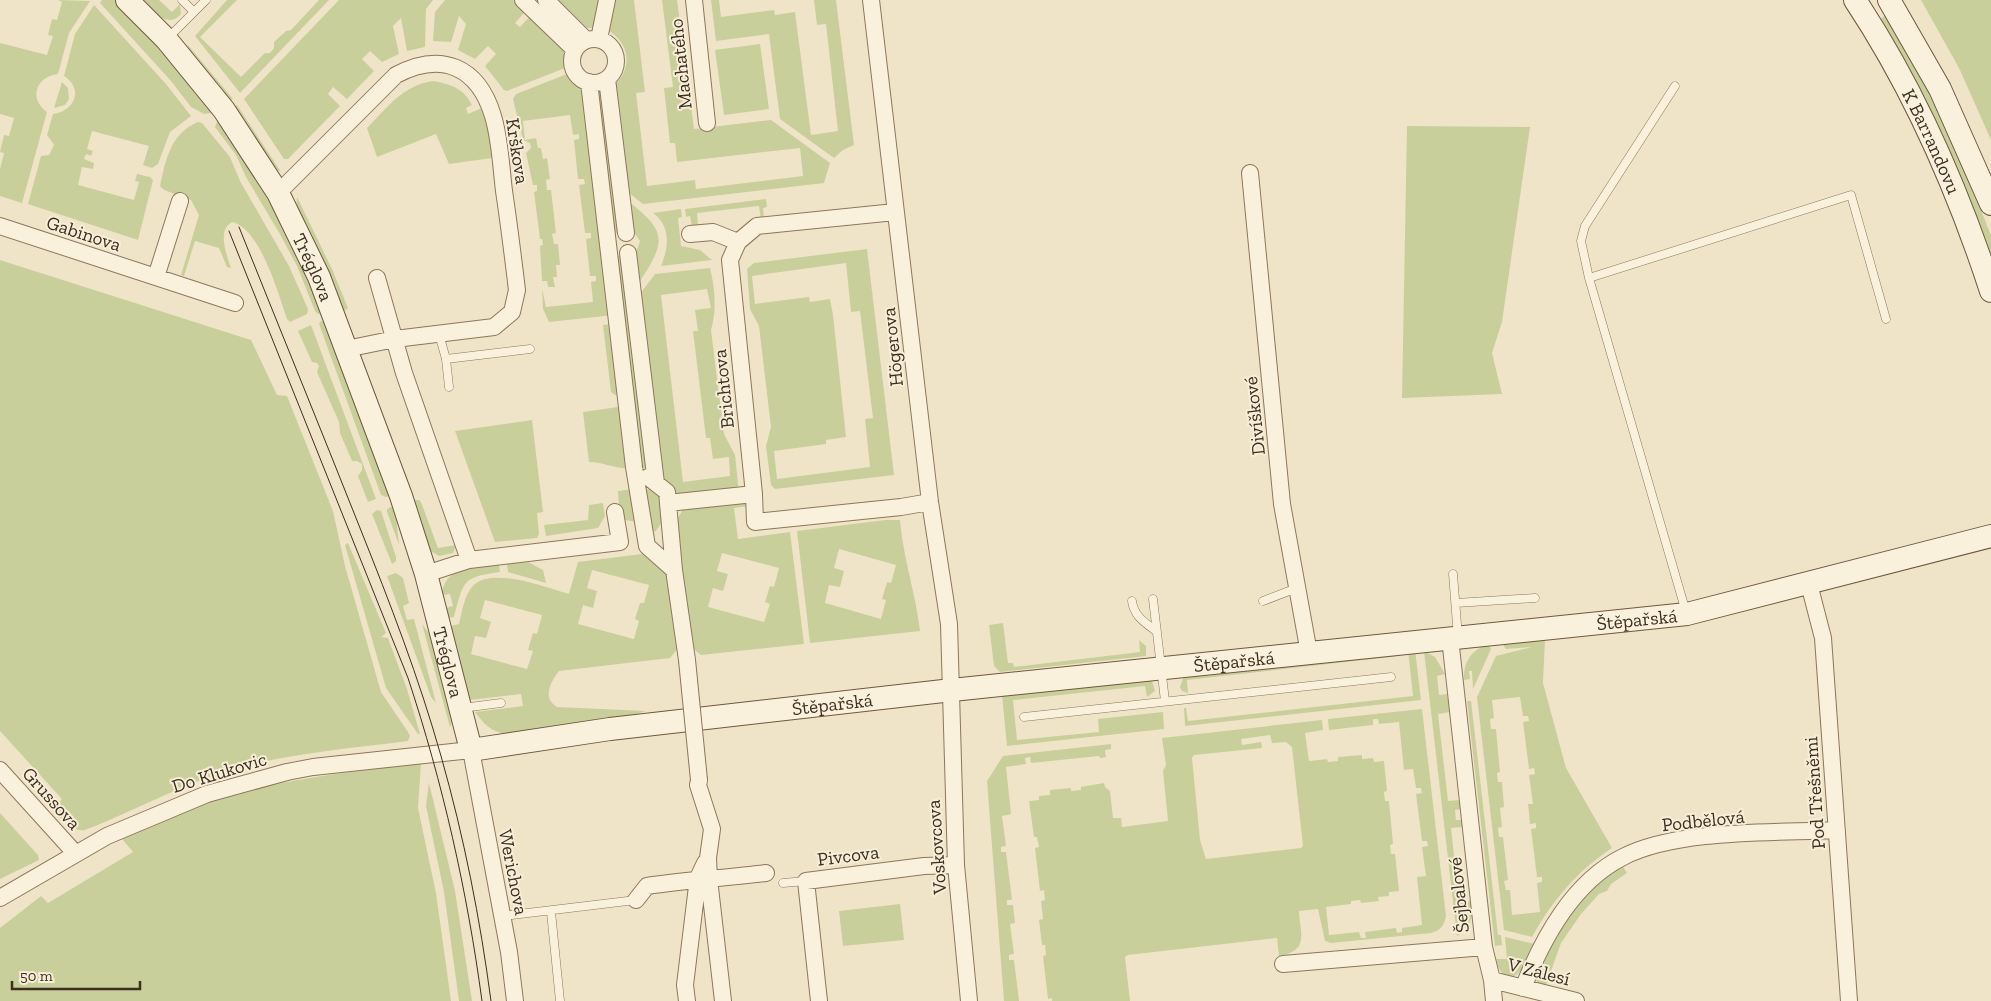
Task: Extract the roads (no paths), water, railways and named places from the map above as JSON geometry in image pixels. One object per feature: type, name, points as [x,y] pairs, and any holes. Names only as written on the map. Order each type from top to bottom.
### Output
[{"type":"street","name":"Tréglova","points":[[127,0],[166,39],[218,101],[278,193],[319,277],[401,496],[426,574],[471,750]]},
{"type":"street","points":[[523,0],[586,43],[611,46],[616,60],[615,67],[607,79],[626,233],[621,235],[616,242],[620,251],[628,253],[656,483]]},
{"type":"street","points":[[546,0],[586,43]]},
{"type":"street","points":[[606,0],[586,43],[572,62],[574,69],[582,80],[589,82],[607,79]]},
{"type":"street","name":"Machatého","points":[[694,0],[707,123]]},
{"type":"street","name":"Högerova","points":[[871,0],[930,502],[948,624],[952,690]]},
{"type":"street","name":"K Barrandovu","points":[[1855,0],[1892,62],[1933,143],[1966,220],[1991,291]]},
{"type":"street","name":"K Barrandovu","points":[[1889,0],[1940,89],[1991,204]]},
{"type":"street","name":"Krškova","points":[[278,193],[396,75],[412,66],[435,62],[457,68],[472,78],[488,103],[497,132],[517,296],[512,312],[494,326],[445,334],[395,339],[346,348]]},
{"type":"street","points":[[589,82],[634,467],[647,546],[674,570]]},
{"type":"street","name":"Divíškové","points":[[1250,173],[1282,504],[1309,652]]},
{"type":"street","points":[[156,277],[180,202]]},
{"type":"street","points":[[690,234],[713,232],[738,242],[757,226],[895,212]]},
{"type":"street","name":"Gabinova","points":[[0,226],[235,302]]},
{"type":"street","name":"Brichtova","points":[[738,242],[730,260],[754,494],[755,522],[901,508],[930,502]]},
{"type":"street","points":[[377,278],[404,373],[469,560]]},
{"type":"street","points":[[634,467],[667,492],[674,570],[687,660],[699,780],[698,786],[712,829],[685,985],[687,1001]]},
{"type":"street","points":[[668,503],[754,494]]},
{"type":"street","points":[[426,574],[469,560],[620,542],[615,512]]},
{"type":"street","points":[[647,546],[670,521]]},
{"type":"street","name":"Štěpařská","points":[[471,750],[610,729],[952,690],[1687,614],[1989,536]]},
{"type":"street","name":"Pod Třešněmi","points":[[1808,584],[1823,638],[1849,1001]]},
{"type":"street","name":"Šejbalové","points":[[1283,964],[1484,947],[1454,638]]},
{"type":"street","name":"Voskovcova","points":[[952,690],[952,781],[956,865],[969,1001]]},
{"type":"street","name":"Do Klukovic","points":[[0,898],[76,853],[139,820],[207,794],[287,772],[471,750]]},
{"type":"street","name":"Werichova","points":[[471,750],[503,916],[515,1001]]},
{"type":"street","name":"Grussova","points":[[0,770],[76,853]]},
{"type":"street","name":"Podbělová","points":[[1523,988],[1536,954],[1554,924],[1582,887],[1622,857],[1664,842],[1710,836],[1837,830]]},
{"type":"street","name":"Pivcova","points":[[819,1001],[806,880],[924,866],[956,865]]},
{"type":"street","points":[[636,900],[648,886],[766,873]]},
{"type":"street","points":[[704,879],[723,1001]]},
{"type":"street","points":[[1484,947],[1492,980],[1494,1001]]},
{"type":"street","name":"V Zálesí","points":[[1492,980],[1576,1001]]},
{"type":"lane","points":[[182,0],[194,12]]},
{"type":"lane","points":[[166,39],[206,0]]},
{"type":"lane","points":[[1675,86],[1585,226],[1581,241],[1589,278],[1687,614]]},
{"type":"lane","points":[[1589,278],[1850,195],[1886,319]]},
{"type":"lane","points":[[445,334],[449,387]]},
{"type":"lane","points":[[446,359],[530,348]]},
{"type":"lane","points":[[1453,574],[1456,603],[1454,638]]},
{"type":"lane","points":[[1263,602],[1297,588]]},
{"type":"lane","points":[[1456,603],[1535,598]]},
{"type":"lane","points":[[1153,599],[1164,701]]},
{"type":"lane","points":[[1132,601],[1137,616],[1156,630]]},
{"type":"lane","points":[[1024,717],[1391,677]]},
{"type":"lane","points":[[460,708],[501,704]]},
{"type":"lane","points":[[782,883],[806,880]]},
{"type":"lane","points":[[503,916],[551,912],[636,900]]},
{"type":"lane","points":[[551,912],[560,1001]]},
{"type":"tram line","points":[[239,227],[382,584],[423,698],[449,786],[464,847],[482,939],[491,1001]]},
{"type":"tram line","points":[[229,231],[408,678],[443,798],[469,919],[482,1001]]}]
